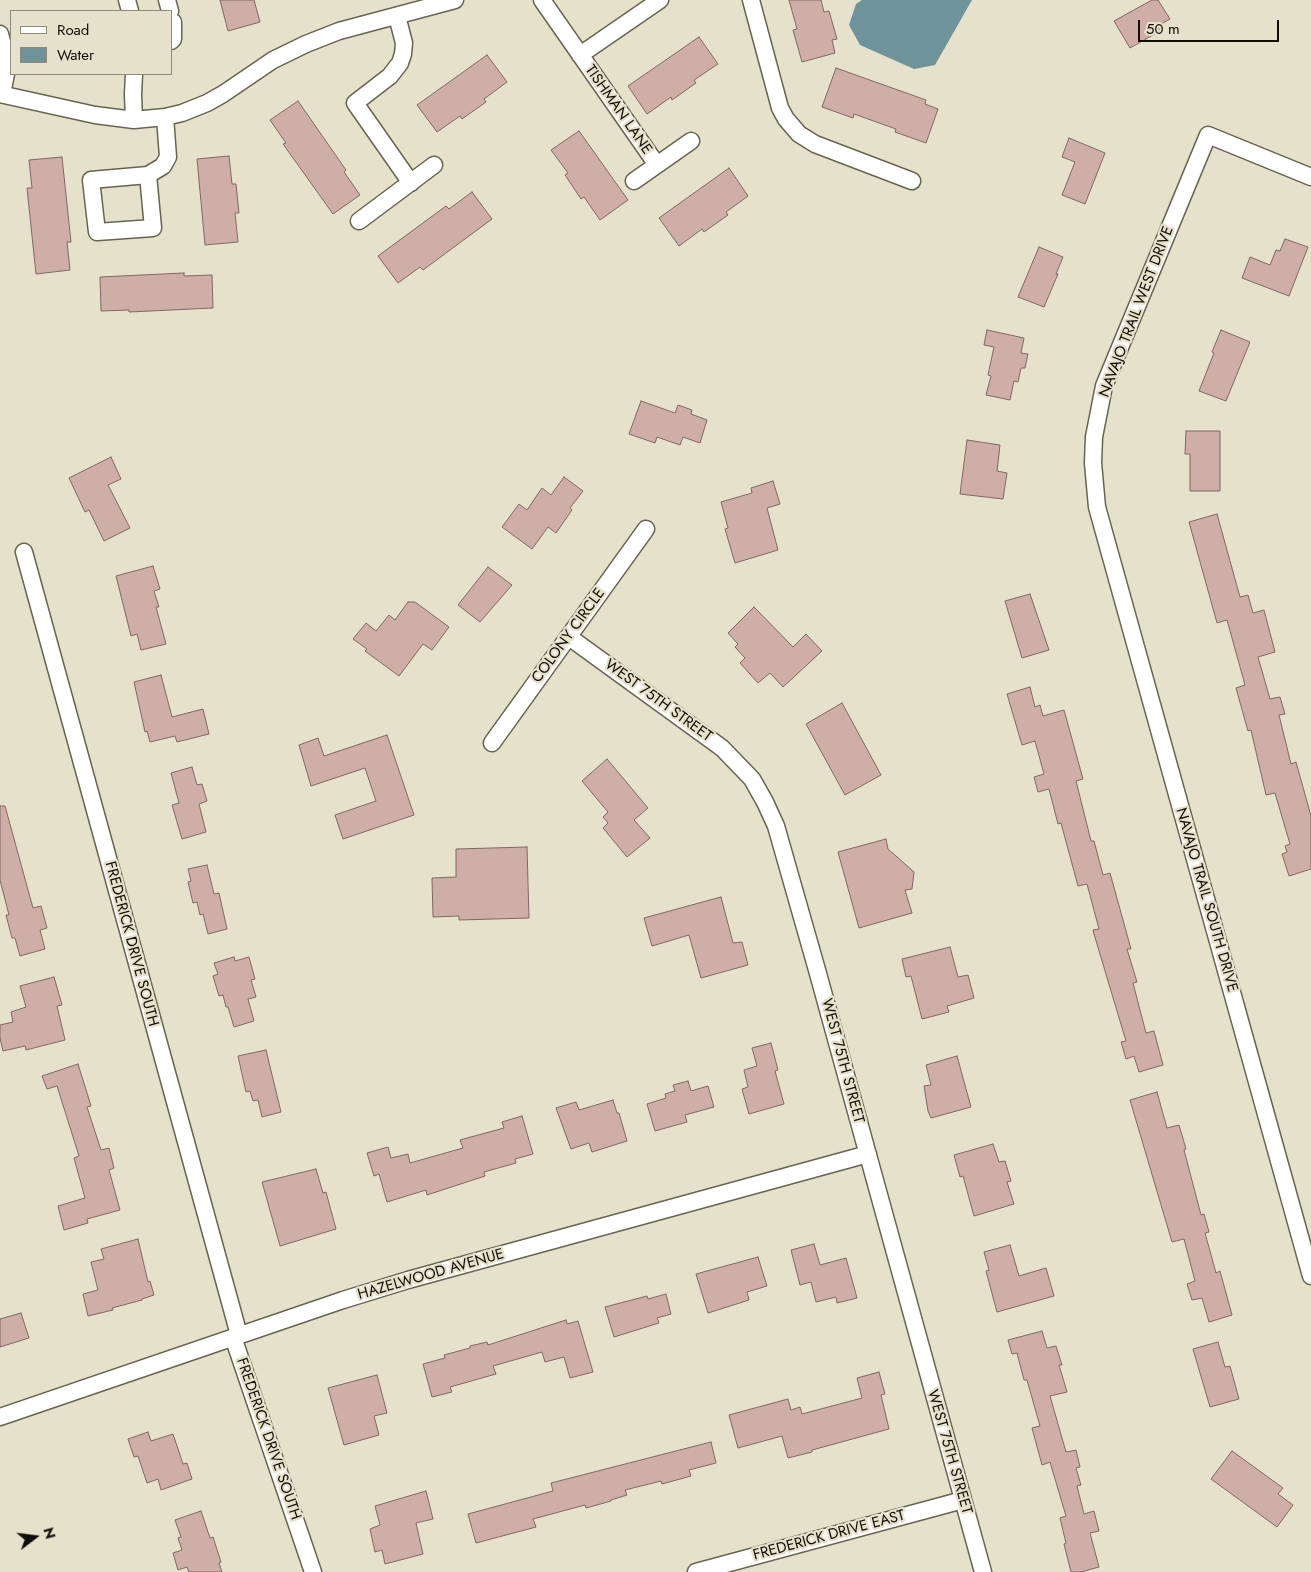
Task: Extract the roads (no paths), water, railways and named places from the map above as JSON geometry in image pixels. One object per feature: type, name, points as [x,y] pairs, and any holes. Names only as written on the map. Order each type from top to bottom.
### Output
[{"type":"street","name":"TISHMAN LANE","points":[[542,0],[656,165]]},
{"type":"street","name":"TISHMAN LANE","points":[[580,56],[660,0]]},
{"type":"street","points":[[751,0],[780,108],[786,119],[799,134],[815,144],[912,181]]},
{"type":"street","points":[[0,34],[8,64],[1,94],[94,115],[134,120],[165,117],[182,113],[207,103],[273,60],[339,31],[450,1]]},
{"type":"street","points":[[397,16],[404,43],[400,64],[390,76],[355,103],[411,183]]},
{"type":"street","points":[[134,75],[134,120]]},
{"type":"street","points":[[148,175],[153,228],[97,232],[91,180],[148,175],[163,166],[168,157],[165,117]]},
{"type":"street","name":"NAVAJO TRAIL WEST DRIVE","points":[[1102,524],[1097,506],[1094,437],[1104,386],[1208,135],[1311,177]]},
{"type":"street","name":"TISHMAN LANE","points":[[634,180],[691,141]]},
{"type":"street","points":[[359,221],[434,165]]},
{"type":"street","name":"NAVAJO TRAIL SOUTH DRIVE","points":[[1102,524],[1311,1276]]},
{"type":"street","name":"COLONY CIRCLE","points":[[492,743],[646,529]]},
{"type":"street","name":"FREDERICK DRIVE SOUTH","points":[[24,552],[236,1336],[314,1572]]},
{"type":"street","name":"WEST 75TH STREET","points":[[569,637],[722,748],[752,780],[762,794],[776,826],[983,1572]]},
{"type":"street","name":"HAZELWOOD AVENUE","points":[[0,1417],[315,1309],[417,1278],[868,1154]]},
{"type":"street","name":"FREDERICK DRIVE EAST","points":[[696,1572],[963,1500]]},
{"type":"water","points":[[862,0],[972,0],[935,65],[914,69],[860,45],[849,25],[856,4]]}]
